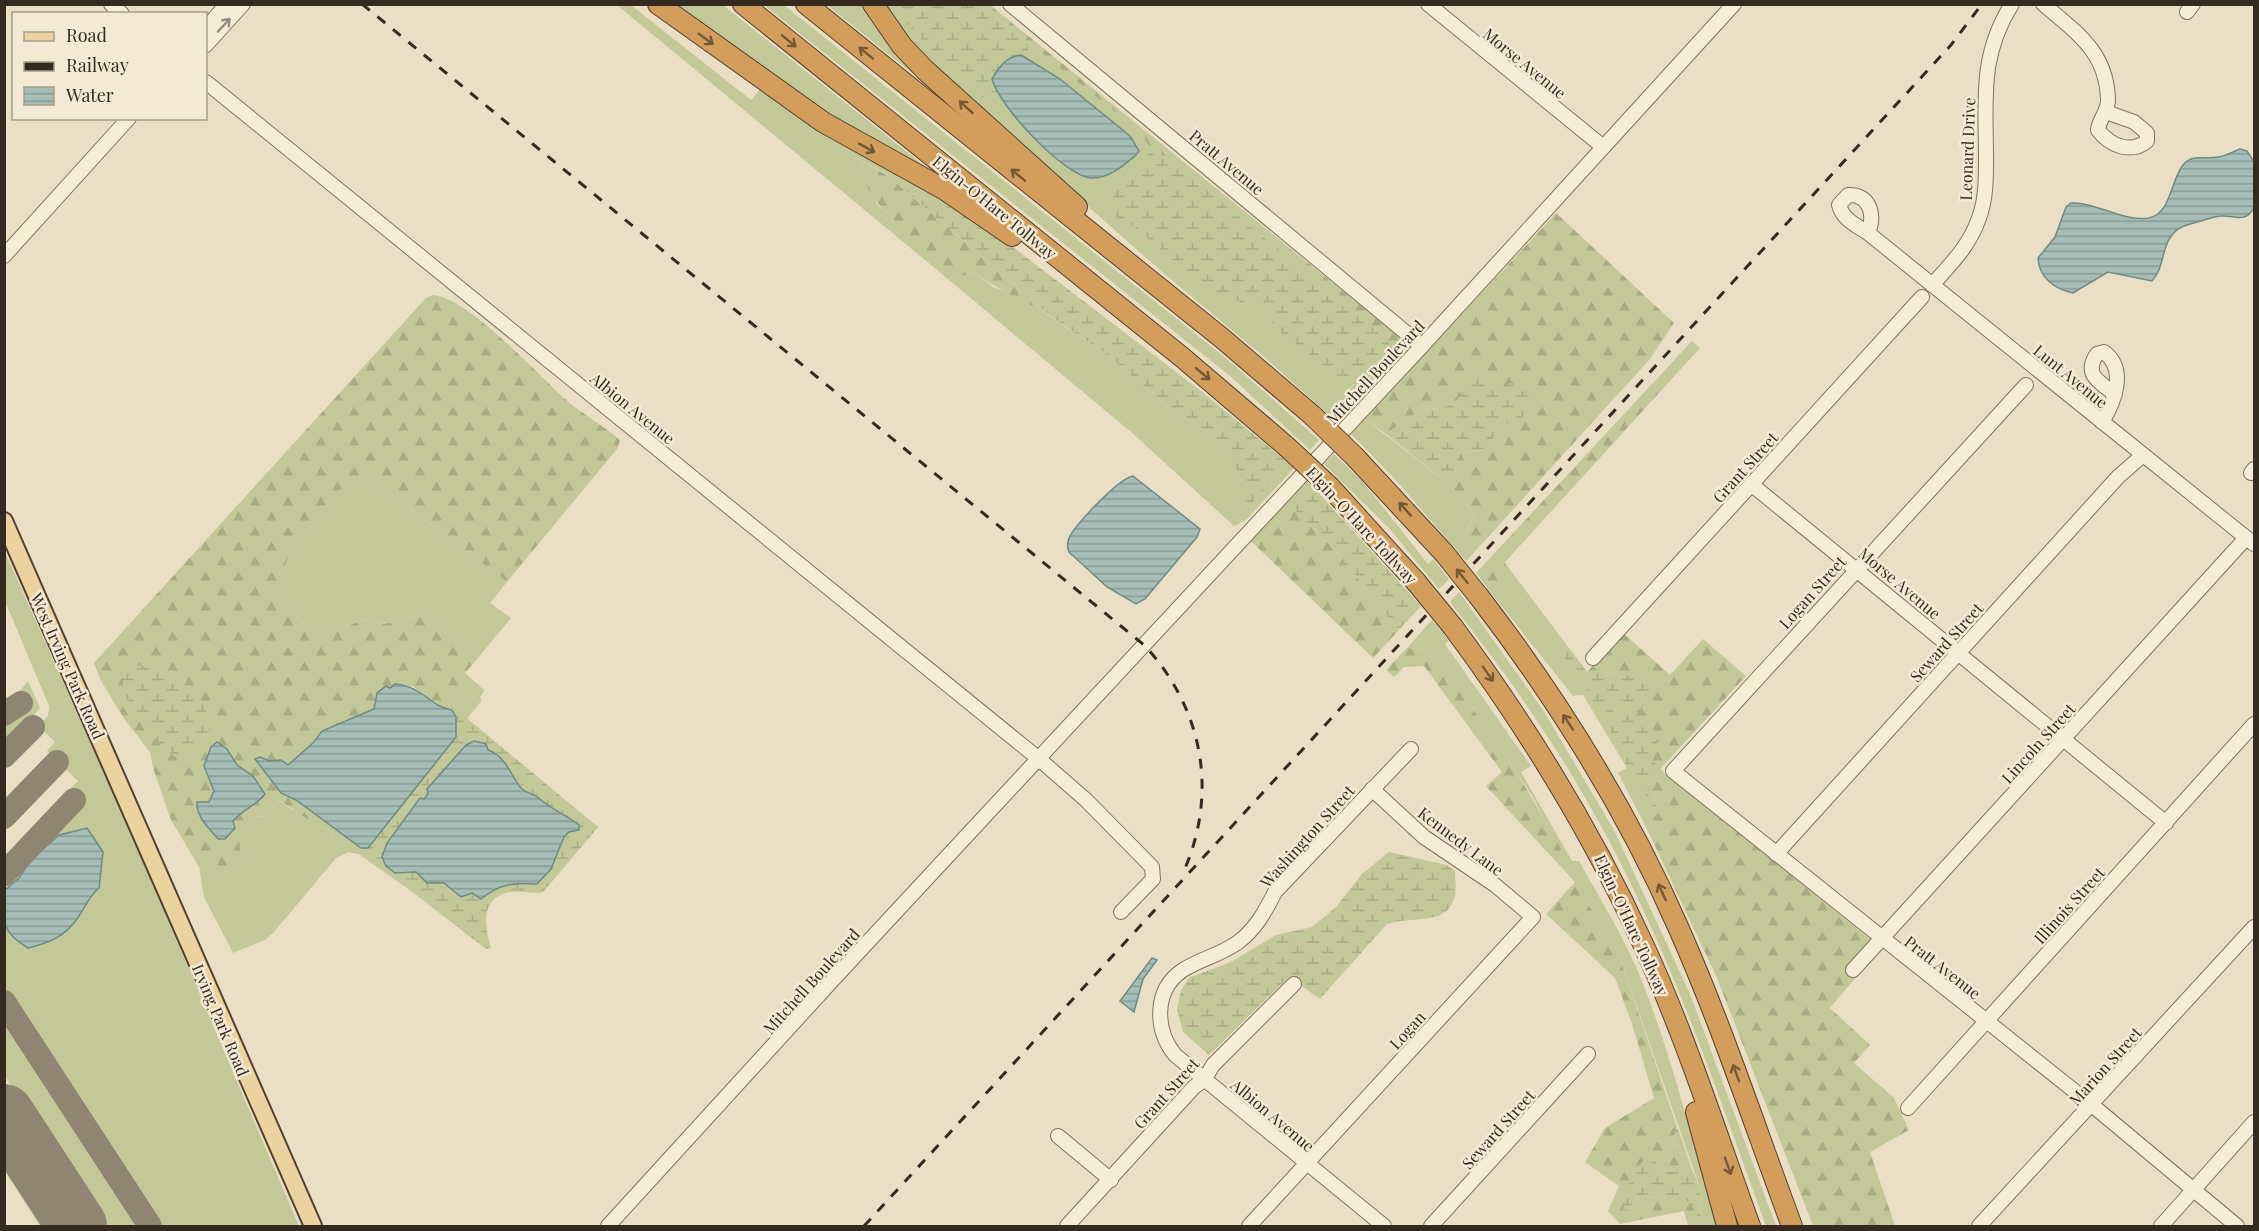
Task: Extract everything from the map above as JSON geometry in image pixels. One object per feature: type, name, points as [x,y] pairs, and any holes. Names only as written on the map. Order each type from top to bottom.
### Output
[{"type":"highway","points":[[658,4],[823,122],[969,205],[1132,326],[1184,358]]},
{"type":"highway","name":"Elgin-O'Hare Tollway","points":[[743,4],[1184,358],[1286,446],[1330,487],[1454,627],[1523,725],[1583,824],[1645,947],[1750,1227]]},
{"type":"highway","points":[[806,4],[1179,304],[1313,416],[1356,458],[1444,553],[1551,695],[1633,832],[1696,967],[1792,1227]]},
{"type":"highway","points":[[873,4],[902,45],[925,70],[1101,228],[1179,304]]},
{"type":"highway","points":[[1679,1033],[1693,1098],[1727,1227]]},
{"type":"highway","points":[[1750,1114],[1771,1139],[1805,1227]]},
{"type":"main road","name":"West Irving Park Road","points":[[4,521],[131,812]]},
{"type":"main road","name":"Irving Park Road","points":[[131,812],[313,1227]]},
{"type":"street","points":[[207,27],[227,4]]},
{"type":"street","points":[[207,44],[243,4]]},
{"type":"street","name":"Pratt Avenue","points":[[1010,4],[1422,346]]},
{"type":"street","name":"Morse Avenue","points":[[1428,4],[1602,146]]},
{"type":"street","name":"Leonard Drive","points":[[1932,285],[1970,241],[1979,218],[1984,199],[1986,172],[1985,75],[1993,39],[2012,4]]},
{"type":"street","points":[[2043,4],[2100,58],[2108,101],[2106,112]]},
{"type":"street","name":"Mitchell Boulevard","points":[[608,1227],[1422,346],[1729,6]]},
{"type":"street","name":"Albion Avenue","points":[[207,83],[1039,759]]},
{"type":"street","points":[[4,256],[127,120]]},
{"type":"street","name":"Lunt Avenue","points":[[1868,233],[2250,541]]},
{"type":"street","name":"Grant Street","points":[[1593,658],[1922,297]]},
{"type":"street","name":"Logan Street","points":[[1673,771],[1856,568],[2026,385]]},
{"type":"street","points":[[2102,422],[2114,403],[2115,394]]},
{"type":"street","name":"Seward Street","points":[[1776,854],[2118,477],[2143,455]]},
{"type":"street","name":"Morse Avenue","points":[[1751,484],[2166,823]]},
{"type":"street","name":"Lincoln Street","points":[[1853,970],[2063,740],[2250,541]]},
{"type":"street","name":"Illinois Street","points":[[1908,1108],[2254,724]]},
{"type":"street","name":"Washington Street","points":[[1159,1017],[1165,992],[1175,977],[1182,970],[1223,951],[1244,937],[1260,920],[1275,892],[1411,749]]},
{"type":"street","points":[[1039,759],[1094,808],[1152,867],[1153,879],[1121,912]]},
{"type":"street","name":"Pratt Avenue","points":[[1673,771],[1882,940],[2092,1105],[2237,1227]]},
{"type":"street","name":"Kennedy Lane","points":[[1372,789],[1424,837],[1495,885],[1533,917]]},
{"type":"street","name":"Logan","points":[[1306,1165],[1533,917]]},
{"type":"street","name":"Marion Street","points":[[1979,1227],[2254,927]]},
{"type":"street","name":"Grant Street","points":[[1067,1227],[1194,1087],[1204,1080],[1214,1065],[1294,984]]},
{"type":"street","name":"Albion Avenue","points":[[1159,1017],[1161,1031],[1169,1048],[1306,1165],[1384,1227]]},
{"type":"street","name":"Seward Street","points":[[1431,1227],[1588,1054]]},
{"type":"street","points":[[2161,1227],[2254,1122]]},
{"type":"street","points":[[1058,1136],[1111,1180]]},
{"type":"street","points":[[1249,1227],[1306,1165]]},
{"type":"green space","points":[[617,5],[631,5],[751,100],[762,87],[953,204],[944,204],[851,155],[865,170],[877,204],[894,219],[890,231]]},
{"type":"green space","points":[[672,5],[723,5],[937,176],[848,130]]},
{"type":"green space","points":[[764,5],[784,5],[1228,360],[1319,440],[1310,450],[1230,376]]},
{"type":"green space","points":[[827,5],[865,5],[928,86]]},
{"type":"green space","points":[[881,5],[981,5],[1139,131],[1152,150],[1168,158],[1341,300],[1387,354],[1345,392],[1350,398],[1391,356],[1402,339],[1402,351],[1336,422],[1269,361],[1162,272],[921,56]],"holes":[[[1029,59],[1060,79],[1130,136],[1136,155],[1104,176],[1091,178],[1080,175],[1065,166],[1034,138],[1006,105],[992,79]]]},
{"type":"green space","points":[[893,5],[981,5],[1027,42],[1029,59],[1021,55],[993,85],[1000,96],[990,101],[979,96],[921,39]]},
{"type":"green space","points":[[981,5],[990,5],[1402,339],[1391,356],[1350,398],[1345,393],[1387,354],[1385,337],[1168,158],[1152,150],[1139,131]]},
{"type":"green space","points":[[1152,150],[1168,158],[1385,337],[1389,345],[1387,354],[1355,384],[1347,383],[1274,327],[1272,322],[1277,312],[1266,305],[1257,293],[1250,292],[1247,306],[1219,292],[1201,292],[1197,288],[1199,279],[1135,227],[1112,212],[1115,181],[1134,168],[1148,169],[1148,155]]},
{"type":"green space","points":[[849,154],[887,175],[1053,318],[974,272],[949,280],[890,231],[894,219],[874,198],[867,185],[865,170]]},
{"type":"green space","points":[[890,174],[944,203],[953,204],[992,231],[1201,391],[1284,459],[1277,475],[1244,512],[1244,474],[1229,464],[1232,454],[1201,428],[1167,406],[1106,354],[1053,318],[887,175]]},
{"type":"green space","points":[[1556,213],[1674,323],[1650,359],[1480,546],[1467,532],[1474,513],[1450,485],[1460,454],[1488,448],[1499,427],[1522,417],[1454,404],[1415,414],[1386,434],[1365,419]]},
{"type":"green space","points":[[974,272],[993,287],[1022,298],[1106,354],[1167,406],[1201,428],[1233,454],[1244,473],[1244,511],[1277,475],[1284,459],[1294,468],[1246,520],[1234,526],[1131,432],[949,280]]},
{"type":"green space","points":[[433,295],[447,299],[483,322],[565,399],[620,440],[617,449],[507,582],[371,479],[345,484],[292,549],[277,584],[291,612],[319,637],[363,620],[384,624],[423,615],[478,658],[465,673],[452,710],[441,708],[413,686],[390,688],[377,693],[374,709],[322,731],[313,743],[287,766],[281,760],[266,761],[281,793],[296,800],[314,814],[458,728],[456,717],[598,827],[543,892],[509,892],[493,900],[486,914],[491,948],[486,949],[359,854],[349,852],[323,830],[316,820],[307,819],[279,800],[268,816],[255,817],[239,831],[241,863],[233,876],[226,873],[208,875],[199,867],[171,820],[153,768],[150,752],[125,720],[101,681],[94,663],[426,298]],"holes":[[[217,742],[239,767],[256,780],[261,788],[256,802],[243,809],[233,821],[234,828],[230,835],[218,838],[199,815],[197,802],[209,802],[214,791],[204,766],[211,747]]]},
{"type":"green space","points":[[1692,341],[1700,348],[1505,562],[1509,575],[1492,594],[1476,573]]},
{"type":"green space","points":[[1477,373],[1491,390],[1511,383],[1531,397],[1522,418],[1499,427],[1488,448],[1460,454],[1450,485],[1386,434],[1415,414],[1454,404]]},
{"type":"green space","points":[[1365,419],[1450,485],[1474,513],[1467,531],[1480,546],[1466,561],[1394,478],[1351,434]]},
{"type":"green space","points":[[1334,454],[1362,481],[1428,564],[1433,559],[1449,579],[1439,589],[1388,527],[1324,464]]},
{"type":"green space","points":[[371,479],[507,582],[490,603],[511,618],[478,658],[423,615],[384,624],[363,620],[319,637],[291,612],[277,584],[292,549],[345,484]]},
{"type":"green space","points":[[1306,480],[1315,489],[1292,507],[1255,545],[1250,541]]},
{"type":"green space","points":[[1315,489],[1421,606],[1399,630],[1335,550],[1292,507]]},
{"type":"green space","points":[[1292,507],[1335,550],[1399,630],[1373,658],[1255,545]]},
{"type":"green space","points":[[4,550],[124,818],[299,1226],[158,1226],[5,988],[5,881],[30,861],[82,800],[71,788],[78,781],[47,751],[55,742],[38,726],[48,716],[49,706],[5,601]]},
{"type":"green space","points":[[1505,563],[1587,672],[1626,674],[1659,741],[1660,768],[1649,780],[1658,813],[1646,827],[1618,773],[1627,768],[1583,695],[1573,696],[1492,594],[1497,588]]},
{"type":"green space","points":[[1459,592],[1543,710],[1614,830],[1690,994],[1776,1226],[1766,1226],[1691,1021],[1620,861],[1554,746],[1504,673],[1450,602]]},
{"type":"green space","points":[[1432,620],[1449,640],[1445,644],[1531,766],[1521,772],[1572,861],[1579,861],[1630,954],[1665,1045],[1716,1226],[1704,1226],[1701,1222],[1700,1188],[1618,953],[1593,913],[1534,799],[1512,765],[1440,666],[1422,649],[1407,648]]},
{"type":"green space","points":[[1623,633],[1670,675],[1703,639],[1746,676],[1660,769],[1881,948],[1830,1008],[1870,1045],[1854,1063],[1894,1098],[1909,1130],[1870,1152],[1895,1226],[1813,1226],[1717,978],[1646,827],[1658,813],[1649,780],[1646,755],[1632,718],[1626,674],[1587,672]]},
{"type":"green space","points":[[1407,648],[1422,649],[1440,666],[1512,765],[1554,835],[1593,913],[1618,953],[1677,1127],[1673,1140],[1677,1152],[1687,1154],[1691,1167],[1683,1173],[1663,1170],[1656,1162],[1629,1211],[1639,1195],[1690,1202],[1704,1226],[1688,1226],[1684,1211],[1620,1224],[1608,1211],[1619,1186],[1585,1162],[1605,1128],[1654,1098],[1632,1024],[1615,978],[1546,914],[1575,882],[1486,786],[1502,772],[1424,666],[1404,667],[1394,677],[1386,670]]},
{"type":"green space","points":[[1563,649],[1571,651],[1587,672],[1642,676],[1660,686],[1632,718],[1659,741],[1646,755],[1660,768],[1649,780],[1658,813],[1614,746],[1610,729],[1583,684],[1583,677],[1560,653]],"holes":[[[1605,689],[1623,701],[1629,709],[1628,715],[1623,719],[1617,718],[1602,694]]]},
{"type":"green space","points":[[142,665],[198,695],[206,706],[209,730],[188,757],[177,758],[161,746],[124,695],[122,668]]},
{"type":"green space","points":[[465,673],[484,690],[480,698],[482,700],[467,719],[462,715],[456,717],[452,710]]},
{"type":"green space","points":[[28,681],[40,708],[5,749],[5,724],[29,708],[18,693]]},
{"type":"green space","points":[[1605,689],[1626,706],[1628,715],[1623,719],[1617,718],[1602,694]]},
{"type":"green space","points":[[462,714],[598,827],[543,892],[509,892],[493,900],[486,914],[491,948],[486,949],[414,893],[359,854],[349,852],[339,840],[322,832],[314,814],[360,848],[368,848],[456,737],[456,717]],"holes":[[[474,741],[495,753],[512,771],[525,791],[555,812],[571,819],[569,828],[558,853],[537,884],[507,885],[481,899],[472,893],[461,897],[444,883],[427,882],[416,872],[394,836],[412,806],[428,794],[427,789],[466,745]]]},
{"type":"green space","points":[[278,800],[291,809],[316,820],[349,852],[336,858],[265,940],[233,953],[204,897],[199,867],[210,873],[220,874],[241,863],[238,831],[255,817],[268,816]]},
{"type":"green space","points":[[1389,852],[1447,865],[1455,871],[1455,892],[1450,907],[1435,917],[1387,924],[1320,999],[1289,977],[1209,1055],[1183,1032],[1177,1009],[1181,990],[1190,977],[1229,963],[1276,935],[1312,927],[1336,907],[1362,874]]},
{"type":"green space","points":[[5,1016],[140,1226],[102,1226],[5,1076]]},
{"type":"green space","points":[[1677,1127],[1687,1154],[1677,1152],[1673,1140]]},
{"type":"green space","points":[[5,1151],[53,1226],[40,1226],[5,1171]]},
{"type":"green space","points":[[1644,1160],[1656,1162],[1663,1170],[1683,1173],[1691,1167],[1700,1188],[1701,1222],[1690,1202],[1639,1195],[1628,1211],[1623,1209],[1630,1176]]},
{"type":"water","points":[[1021,55],[1060,79],[1130,136],[1139,151],[1136,155],[1110,174],[1091,178],[1079,174],[1049,152],[1006,105],[992,79],[1004,63],[1012,57]]},
{"type":"water","points":[[2240,149],[2247,151],[2254,162],[2254,208],[2247,216],[2239,218],[2218,216],[2184,226],[2176,231],[2167,244],[2157,275],[2152,281],[2108,272],[2073,293],[2049,282],[2041,271],[2038,258],[2055,237],[2066,207],[2071,203],[2090,205],[2130,217],[2149,218],[2162,210],[2179,171],[2187,161],[2195,158],[2213,158]]},
{"type":"water","points":[[1133,476],[1200,529],[1197,537],[1145,599],[1136,604],[1107,587],[1069,552],[1068,545],[1073,531],[1088,513],[1118,485]]},
{"type":"water","points":[[395,684],[420,692],[437,705],[452,710],[456,717],[456,737],[368,848],[361,848],[296,800],[281,793],[255,759],[260,757],[270,761],[281,760],[288,765],[313,743],[322,731],[374,709],[377,693],[386,686],[390,688]]},
{"type":"water","points":[[474,741],[486,744],[488,750],[500,757],[523,790],[537,796],[579,825],[579,830],[569,832],[564,837],[551,869],[537,884],[507,885],[481,899],[472,893],[461,897],[444,883],[427,883],[416,872],[395,873],[386,866],[382,857],[387,843],[420,798],[424,799],[428,794],[427,789],[466,745]]},
{"type":"water","points":[[217,742],[227,749],[237,765],[253,776],[265,794],[233,821],[235,828],[225,839],[218,839],[204,822],[197,807],[197,802],[209,802],[214,791],[204,766],[211,747]]},
{"type":"water","points":[[87,828],[103,852],[99,888],[67,930],[49,941],[28,948],[8,931],[4,918],[5,890],[19,878],[30,861],[59,835]]},
{"type":"water","points":[[1152,958],[1157,960],[1143,979],[1134,1012],[1120,1001]]},
{"type":"taxiway","points":[[4,714],[21,703]]},
{"type":"taxiway","points":[[4,756],[33,727]]},
{"type":"taxiway","points":[[4,817],[57,762]]},
{"type":"taxiway","points":[[4,874],[74,800]]},
{"type":"taxiway","points":[[4,1002],[150,1226]]},
{"type":"runway","points":[[4,1114],[77,1226]]},
{"type":"railway","points":[[362,4],[1144,645],[1164,670],[1180,696],[1192,724],[1199,753],[1202,782],[1200,812],[1194,843],[1183,873]]},
{"type":"railway","points":[[864,1226],[1951,45],[1982,4]]}]
